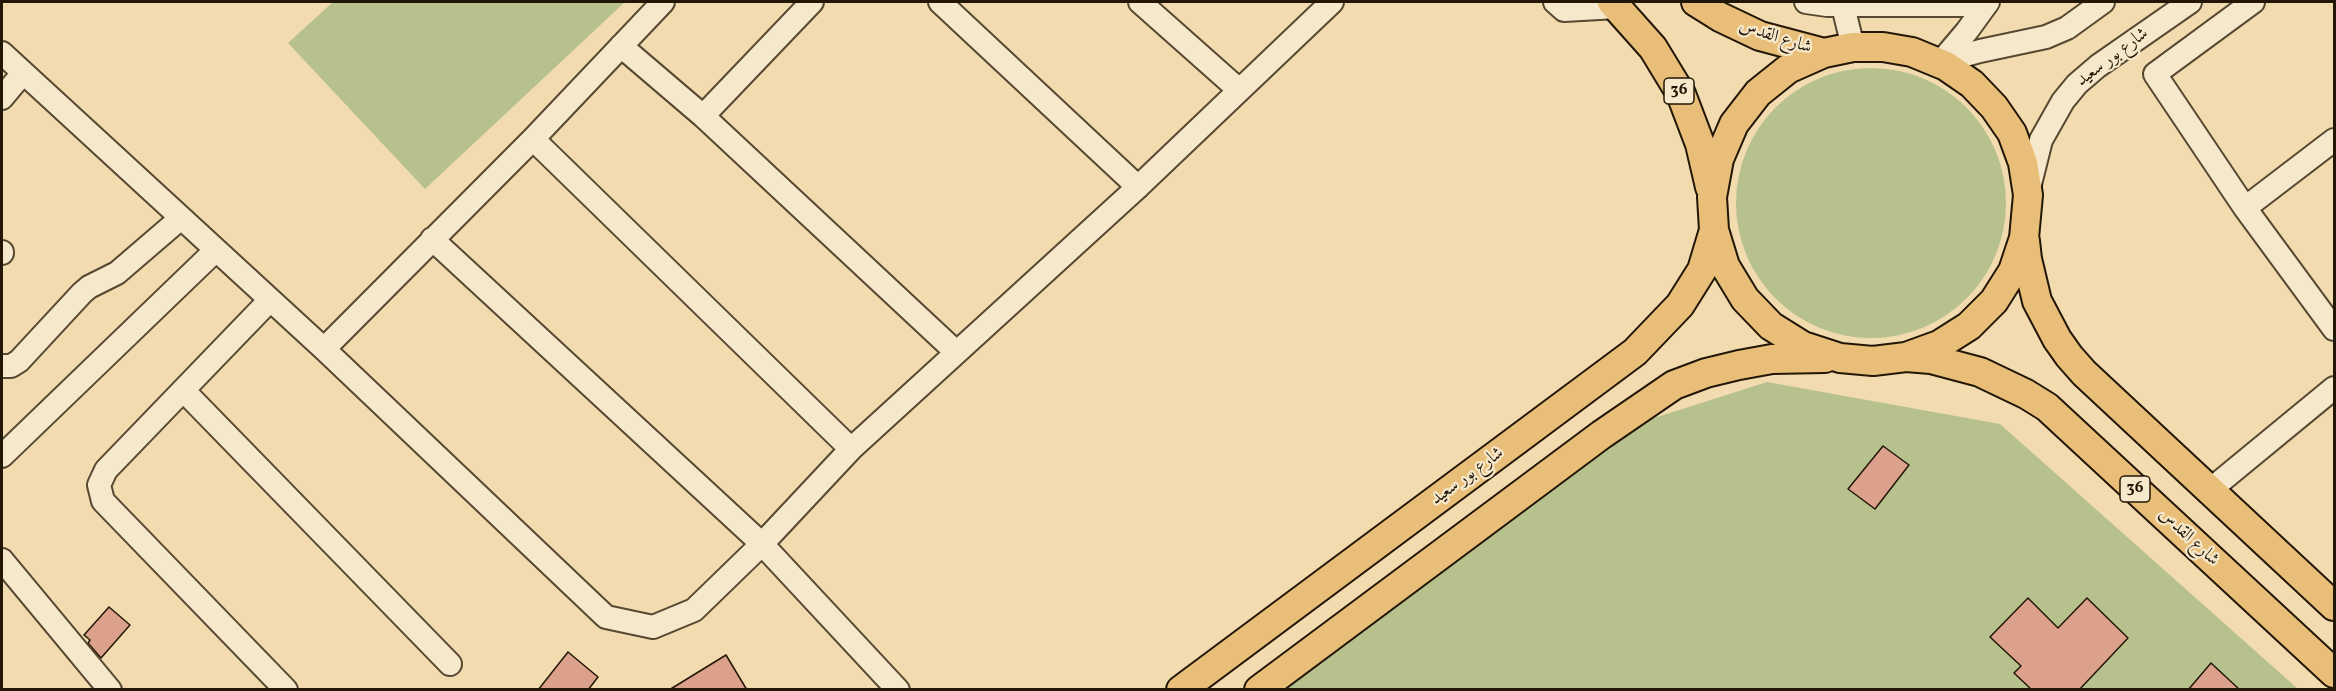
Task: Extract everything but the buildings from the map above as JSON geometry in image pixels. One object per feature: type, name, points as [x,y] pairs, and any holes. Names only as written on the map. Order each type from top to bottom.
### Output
[{"type":"main road","name":"شارع القدس","points":[[1696,2],[1720,17],[1760,36],[1824,53]]},
{"type":"main road","name":"36","points":[[1614,4],[1653,48],[1681,94],[1700,144],[1712,197]]},
{"type":"main road","points":[[1259,690],[1602,435],[1674,385],[1706,373],[1772,359],[1840,358],[1873,361],[1906,357],[1939,345],[1969,326],[1994,301],[2013,271],[2024,238],[2028,195],[2023,163],[2012,133],[1994,107],[1972,84],[1943,64],[1912,52],[1883,47],[1853,47],[1824,53],[1788,69],[1758,93],[1740,116],[1734,124],[1719,159],[1712,197],[1714,230],[1725,266],[1744,299],[1771,326],[1803,346],[1840,358]]},
{"type":"main road","name":"شارع بور سعيد","points":[[1181,690],[1635,352],[1680,305],[1702,270],[1714,230]]},
{"type":"main road","points":[[2024,238],[2037,301],[2057,339],[2069,356],[2210,490],[2330,594]]},
{"type":"main road","name":"شارع القدس","points":[[1906,357],[1931,359],[1980,372],[2026,394],[2047,408],[2334,673]]},
{"type":"street","points":[[324,349],[533,139],[663,2]]},
{"type":"street","points":[[704,116],[812,2]]},
{"type":"street","points":[[940,2],[1138,187]]},
{"type":"street","points":[[1140,2],[1238,89]]},
{"type":"street","points":[[2,53],[324,349],[606,617],[653,627],[694,610],[762,544],[851,449],[1138,187],[1238,89],[1332,2]]},
{"type":"street","points":[[1555,2],[1564,10],[1614,4]]},
{"type":"street","points":[[1806,2],[1827,5],[1842,3],[1987,3]]},
{"type":"street","points":[[1943,64],[1980,51],[2046,37],[2067,28],[2103,2]]},
{"type":"street","name":"شارع بور سعيد","points":[[2028,195],[2034,161],[2041,140],[2057,110],[2077,84],[2098,66],[2190,2]]},
{"type":"street","points":[[2253,2],[2155,74],[2246,208],[2334,329]]},
{"type":"street","points":[[1842,3],[1853,47]]},
{"type":"street","points":[[1943,64],[1987,3]]},
{"type":"street","points":[[621,45],[704,116],[956,352]]},
{"type":"street","points":[[2,98],[24,73]]},
{"type":"street","points":[[533,139],[851,449]]},
{"type":"street","points":[[2246,208],[2334,140]]},
{"type":"street","points":[[2,366],[11,366],[19,362],[82,293],[117,273],[181,218]]},
{"type":"street","points":[[432,239],[762,544],[898,690]]},
{"type":"street","points":[[2,456],[216,250]]},
{"type":"street","points":[[270,300],[106,470],[99,485],[103,501],[286,690]]},
{"type":"street","points":[[2210,490],[2334,388]]},
{"type":"street","points":[[183,390],[450,664]]},
{"type":"street","points":[[2,560],[110,690]]},
{"type":"green space","points":[[333,2],[625,2],[425,189],[288,43]]},
{"type":"green space","points":[[1871,68],[1910,74],[1935,84],[1966,108],[1990,139],[2000,164],[2006,203],[2000,242],[1990,267],[1966,298],[1935,322],[1910,332],[1871,338],[1832,332],[1807,322],[1776,298],[1752,267],[1742,242],[1736,203],[1742,164],[1752,139],[1776,108],[1807,84],[1832,74]]},
{"type":"green space","points":[[1767,382],[2000,424],[2298,689],[1258,690],[1601,435]]}]
